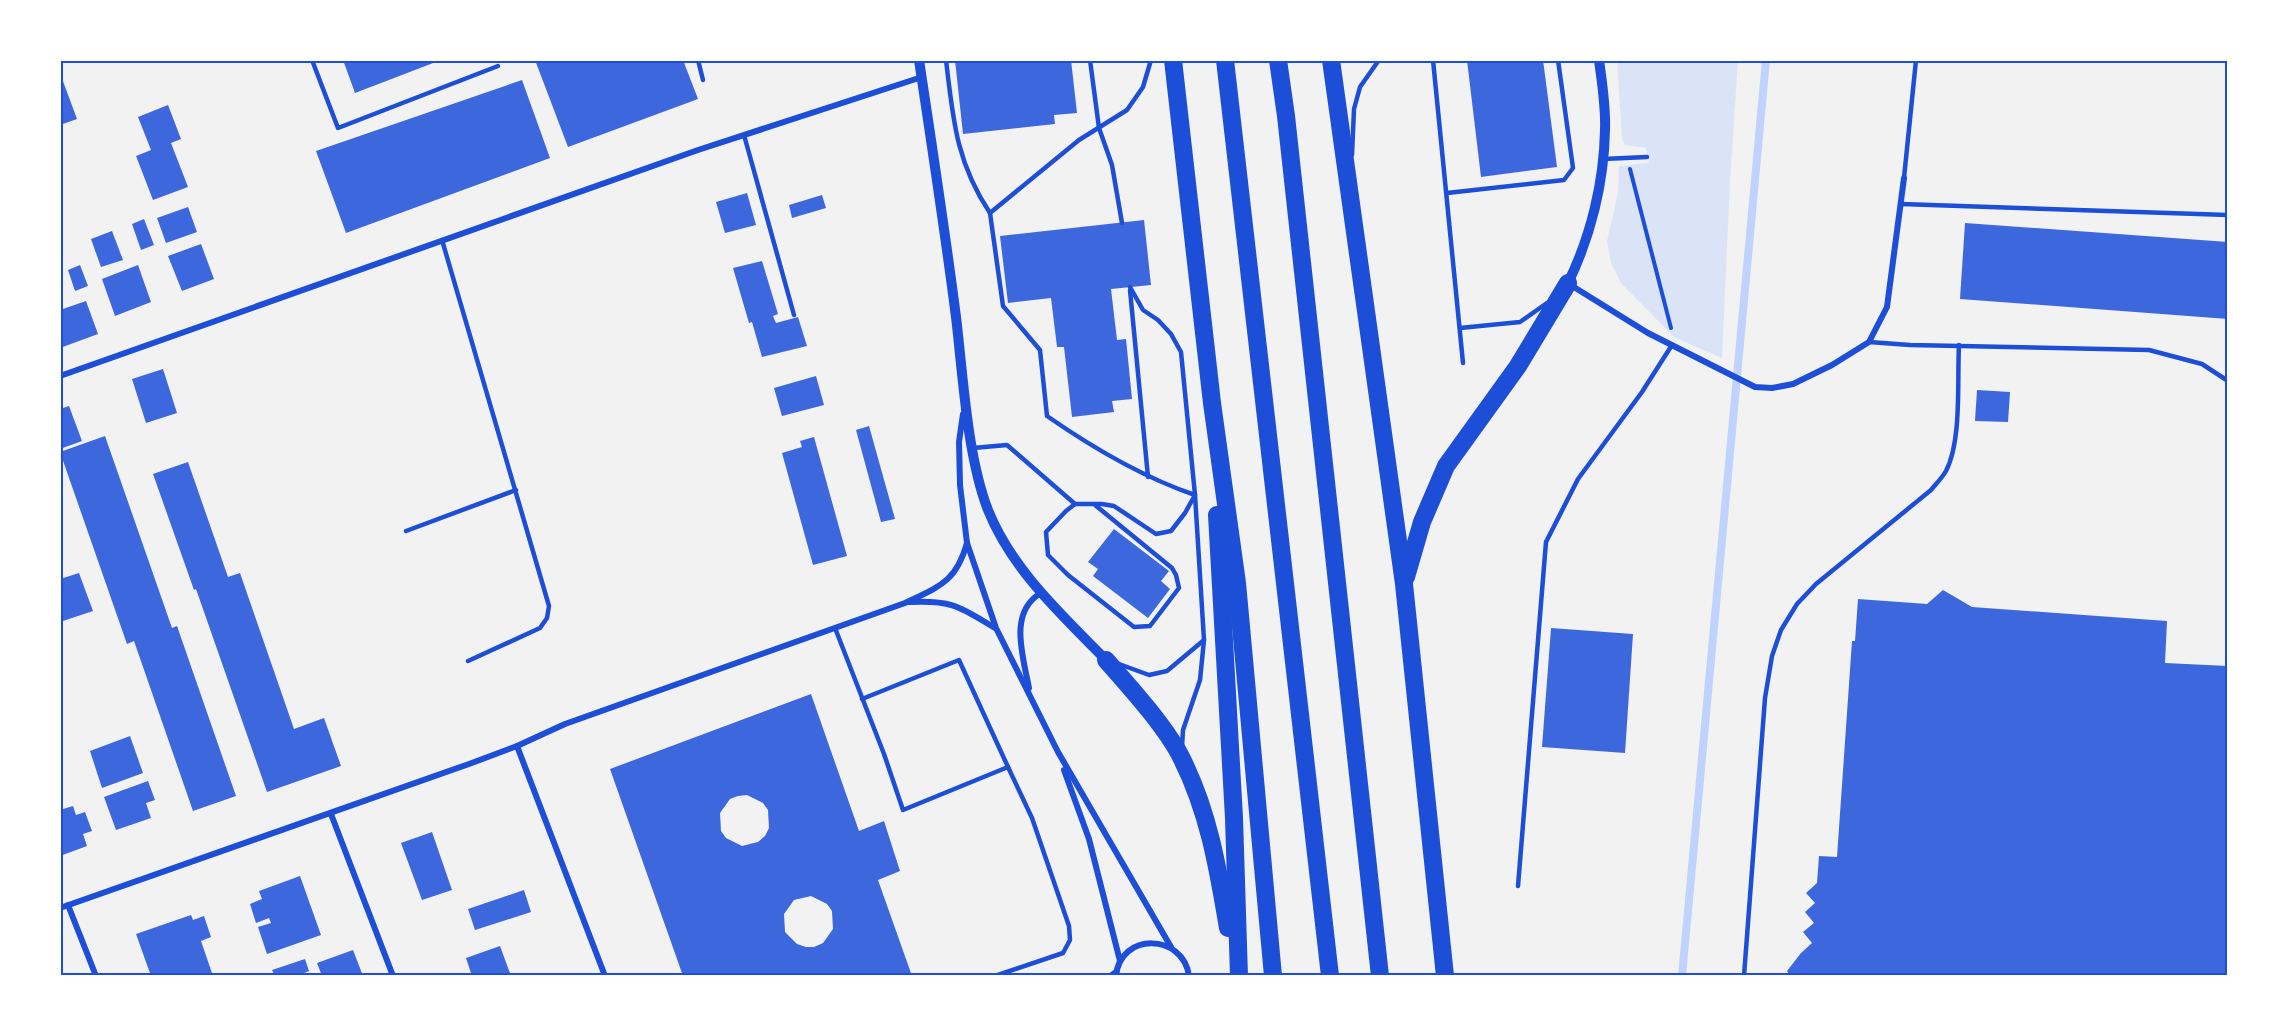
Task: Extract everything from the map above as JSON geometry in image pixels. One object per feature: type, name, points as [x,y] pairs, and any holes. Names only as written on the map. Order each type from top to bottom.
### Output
[{"type":"highway","points":[[1173,60],[1212,403],[1238,583],[1273,976]]},
{"type":"highway","points":[[1226,60],[1330,976]]},
{"type":"highway","points":[[1278,60],[1288,128],[1380,976]]},
{"type":"highway","points":[[1331,60],[1404,584],[1445,976]]},
{"type":"highway","points":[[1404,584],[1422,522],[1446,466],[1518,366],[1568,283]]},
{"type":"highway","points":[[1212,403],[1234,818],[1237,976]]},
{"type":"highway","points":[[1106,660],[1124,680],[1181,757],[1199,798],[1215,849],[1237,976]]},
{"type":"street","points":[[919,60],[949,259],[973,448],[988,510],[1010,551],[1041,593],[1106,660]]},
{"type":"street","points":[[1599,60],[1606,129],[1603,159],[1590,227],[1580,259],[1568,283],[1648,333],[1755,387],[1772,388],[1793,384],[1832,365],[1869,342],[1887,307],[1904,178]]},
{"type":"street","points":[[60,376],[744,135],[922,77]]},
{"type":"street","points":[[966,399],[959,442],[960,485],[967,543],[996,628],[1058,752],[1171,948],[1184,961],[1189,976]]},
{"type":"street","points":[[60,908],[517,747],[565,724],[905,603],[934,589],[950,578],[961,564],[967,543]]},
{"type":"street","points":[[1030,694],[1020,626],[1024,610],[1030,599],[1041,593]]},
{"type":"street","points":[[905,603],[937,601],[959,606],[996,628]]},
{"type":"street","points":[[517,747],[605,976]]},
{"type":"street","points":[[1058,752],[1089,839],[1120,961]]},
{"type":"street","points":[[331,814],[393,976]]},
{"type":"street","points":[[68,905],[96,976]]},
{"type":"street","points":[[1116,974],[1120,961],[1126,953],[1143,944],[1152,942],[1171,948]]},
{"type":"lane","points":[[312,60],[338,128],[498,66]]},
{"type":"lane","points":[[698,60],[703,80]]},
{"type":"lane","points":[[946,60],[953,122],[959,151],[975,190],[990,213],[1003,306],[1040,350],[1047,416],[1077,438],[1159,483],[1195,495]]},
{"type":"lane","points":[[1090,60],[1099,128],[1112,165],[1122,223]]},
{"type":"lane","points":[[990,213],[1079,140],[1127,110],[1143,87],[1150,60]]},
{"type":"lane","points":[[1351,194],[1354,109],[1360,87],[1379,60]]},
{"type":"lane","points":[[1433,60],[1463,363]]},
{"type":"lane","points":[[1447,193],[1564,180],[1573,168],[1558,60]]},
{"type":"lane","points":[[1904,178],[1916,60]]},
{"type":"lane","points":[[744,135],[794,315]]},
{"type":"lane","points":[[1603,159],[1647,157]]},
{"type":"lane","points":[[1901,204],[2228,215]]},
{"type":"lane","points":[[442,240],[549,606],[547,618],[540,628],[468,661]]},
{"type":"lane","points":[[1460,328],[1520,322],[1548,302],[1568,283]]},
{"type":"lane","points":[[1148,477],[1130,287],[1143,310],[1158,320],[1171,334],[1181,352],[1195,495],[1204,640],[1200,680],[1183,730],[1181,757]]},
{"type":"lane","points":[[1869,342],[1910,345],[2149,350],[2202,364],[2228,381]]},
{"type":"lane","points":[[1518,886],[1546,542],[1578,479],[1642,392],[1672,345]]},
{"type":"lane","points":[[1744,976],[1765,698],[1772,656],[1781,630],[1797,604],[1816,584],[1931,490],[1945,473],[1953,452],[1959,345]]},
{"type":"lane","points":[[973,448],[1007,445],[1075,504]]},
{"type":"lane","points":[[406,531],[516,490]]},
{"type":"lane","points":[[1095,505],[1172,568],[1176,575],[1179,588],[1150,626],[1134,627],[1068,575],[1048,555],[1046,532],[1065,511],[1075,504],[1102,504],[1114,506],[1156,534],[1171,531],[1195,495]]},
{"type":"lane","points":[[835,628],[903,810],[1008,767]]},
{"type":"lane","points":[[1106,660],[1149,675],[1167,671],[1204,640]]},
{"type":"lane","points":[[862,699],[958,660],[1032,818],[1069,926],[1070,940],[1063,953],[995,976]]},
{"type":"lane","points":[[1109,976],[1116,974]]},
{"type":"path","points":[[1626,157],[1674,337],[1672,345]]},
{"type":"shaded area","points":[[1617,60],[1738,60],[1722,358],[1674,337],[1621,283],[1611,263],[1607,241],[1618,193],[1619,166],[1649,163],[1646,148],[1625,145],[1622,139]]},
{"type":"building","points":[[343,60],[441,60],[355,93]]},
{"type":"building","points":[[535,60],[683,60],[698,99],[568,147]]},
{"type":"building","points":[[955,60],[1071,60],[1077,113],[1054,115],[1055,124],[963,134]]},
{"type":"building","points":[[1467,60],[1543,60],[1557,167],[1481,177]]},
{"type":"building","points":[[60,73],[77,119],[60,125]]},
{"type":"building","points":[[522,80],[550,158],[346,233],[316,151]]},
{"type":"building","points":[[168,105],[181,139],[171,143],[188,187],[153,200],[136,156],[151,150],[138,117]]},
{"type":"building","points":[[747,193],[756,225],[725,233],[716,202]]},
{"type":"building","points":[[822,195],[826,208],[792,218],[789,205]]},
{"type":"building","points":[[188,207],[197,232],[166,243],[157,218]]},
{"type":"building","points":[[144,219],[154,245],[141,250],[132,224]]},
{"type":"building","points":[[1144,220],[1151,285],[1111,289],[1117,340],[1126,339],[1132,399],[1112,401],[1114,412],[1072,417],[1064,347],[1057,347],[1051,298],[1008,303],[1000,236]]},
{"type":"building","points":[[1965,223],[2228,242],[2228,319],[1960,299]]},
{"type":"building","points":[[112,231],[123,260],[101,267],[91,239]]},
{"type":"building","points":[[201,244],[214,279],[182,291],[168,256]]},
{"type":"building","points":[[762,261],[778,314],[773,316],[776,323],[798,317],[807,346],[762,357],[752,322],[749,323],[733,268]]},
{"type":"building","points":[[80,265],[88,286],[75,291],[68,270]]},
{"type":"building","points":[[138,265],[151,302],[115,316],[102,279]]},
{"type":"building","points":[[86,301],[98,334],[60,348],[60,310]]},
{"type":"building","points":[[163,369],[177,413],[146,423],[132,379]]},
{"type":"building","points":[[816,376],[824,405],[782,416],[774,388]]},
{"type":"building","points":[[1977,390],[2010,392],[2008,422],[1975,421]]},
{"type":"building","points":[[69,406],[82,441],[60,449],[60,409]]},
{"type":"building","points":[[869,426],[895,519],[881,522],[856,430]]},
{"type":"building","points":[[105,436],[172,628],[177,626],[236,796],[193,811],[134,641],[127,644],[60,452]]},
{"type":"building","points":[[814,437],[847,556],[813,565],[782,453],[802,447],[800,441]]},
{"type":"building","points":[[188,462],[228,577],[240,573],[294,729],[324,718],[341,766],[267,792],[153,474]]},
{"type":"building","points":[[1114,529],[1169,571],[1161,581],[1170,589],[1148,618],[1093,576],[1098,569],[1088,562]]},
{"type":"building","points":[[79,573],[93,611],[60,622],[60,579]]},
{"type":"building","points":[[1943,590],[1972,607],[2167,621],[2165,663],[2228,666],[2228,976],[1790,976],[1787,971],[1812,943],[1803,932],[1814,923],[1805,912],[1815,903],[1806,893],[1817,883],[1819,856],[1837,857],[1852,641],[1855,641],[1858,599],[1927,604]]},
{"type":"building","points":[[1551,628],[1633,634],[1625,753],[1542,747]]},
{"type":"building","points":[[811,694],[859,831],[884,821],[900,871],[878,880],[912,976],[683,976],[610,769]],"holes":[[[747,795],[763,803],[768,810],[769,828],[758,842],[742,846],[726,838],[721,831],[720,813],[730,799]],[[811,896],[827,904],[832,911],[833,929],[823,943],[814,947],[806,947],[797,944],[785,932],[784,914],[794,900]]]},
{"type":"building","points":[[130,736],[143,773],[102,788],[90,751]]},
{"type":"building","points":[[148,781],[155,800],[146,803],[151,818],[116,830],[104,797]]},
{"type":"building","points":[[73,806],[76,815],[85,812],[92,831],[83,834],[87,846],[60,856],[60,810]]},
{"type":"building","points":[[432,832],[452,890],[422,900],[401,843]]},
{"type":"building","points":[[300,876],[321,935],[267,954],[258,927],[271,923],[269,918],[256,923],[250,904],[262,899],[259,891]]},
{"type":"building","points":[[524,890],[531,912],[475,930],[468,909]]},
{"type":"building","points":[[191,915],[193,920],[204,916],[211,937],[201,941],[213,976],[151,976],[136,934]]},
{"type":"building","points":[[500,946],[511,976],[472,976],[466,958]]},
{"type":"building","points":[[353,950],[363,976],[322,976],[317,963]]},
{"type":"building","points":[[305,959],[309,971],[297,976],[275,976],[272,970]]},
{"type":"waterway","points":[[1682,976],[1766,60]]}]
